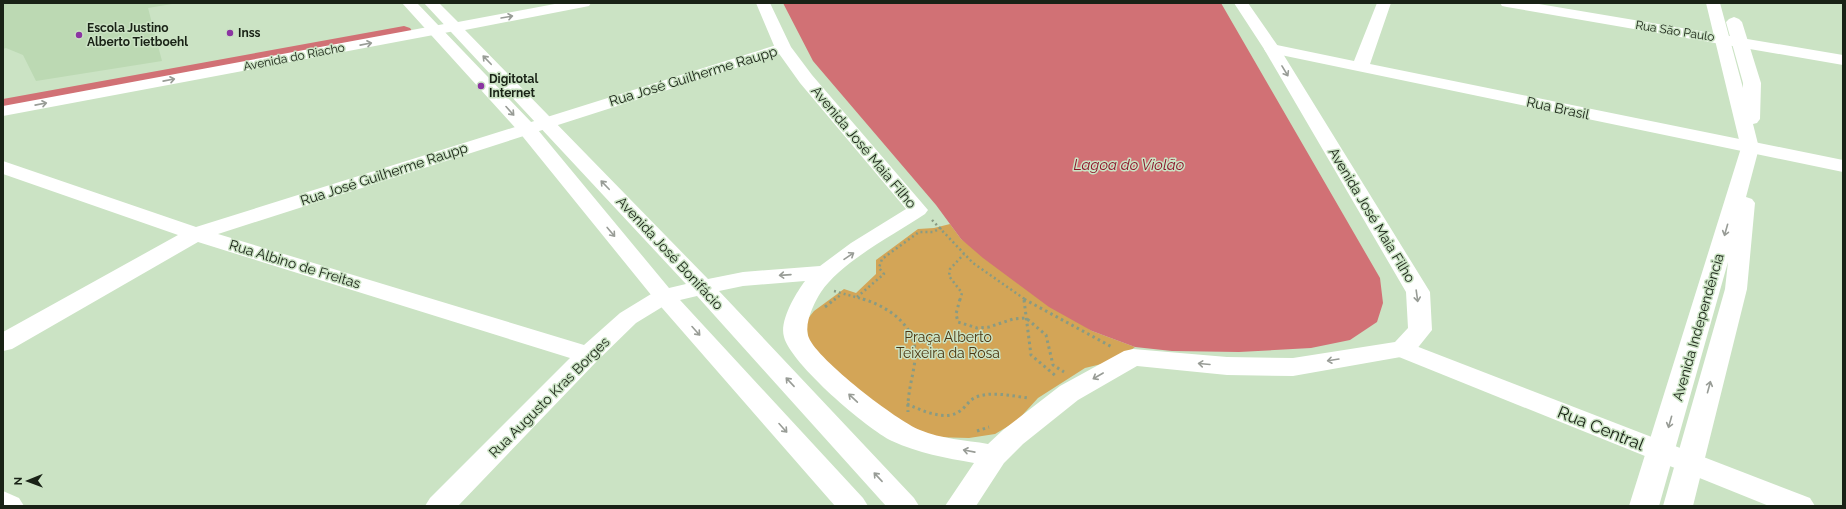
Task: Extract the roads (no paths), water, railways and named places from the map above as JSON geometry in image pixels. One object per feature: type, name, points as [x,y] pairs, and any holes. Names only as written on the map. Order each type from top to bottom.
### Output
[{"type":"street","name":"Avenida José Bonifácio","points":[[409,3],[439,20],[536,125],[702,287],[900,505]]},
{"type":"street","name":"Avenida do Riacho","points":[[3,111],[525,3]]},
{"type":"street","name":"Avenida do Riacho","points":[[3,97],[439,20],[584,3]]},
{"type":"street","name":"Avenida José Maia Filho","points":[[763,3],[783,48],[806,79],[898,189],[918,210],[824,273],[810,291],[798,319],[796,332],[797,340],[811,359],[871,414],[900,433],[945,447],[994,456]]},
{"type":"street","name":"Avenida José Maia Filho","points":[[1241,3],[1272,49],[1418,292],[1420,330],[1403,349]]},
{"type":"street","points":[[1360,68],[1384,3]]},
{"type":"street","name":"Rua São Paulo","points":[[1507,3],[1843,60]]},
{"type":"street","name":"Avenida Independência","points":[[1713,3],[1731,40]]},
{"type":"street","name":"Avenida Independência","points":[[1678,506],[1736,289],[1750,148],[1742,82],[1731,40],[1728,3]]},
{"type":"street","name":"Rua José Guilherme Raupp","points":[[3,343],[196,234],[536,125],[783,48]]},
{"type":"street","name":"Rua Brasil","points":[[1272,49],[1843,166]]},
{"type":"street","name":"Avenida José Bonifácio","points":[[536,125],[664,296],[853,506]]},
{"type":"street","name":"Avenida Independência","points":[[1644,506],[1750,148]]},
{"type":"street","name":"Rua Albino de Freitas","points":[[3,167],[196,234],[588,355]]},
{"type":"street","name":"Rua Augusto Kras Borges","points":[[440,506],[588,355],[628,318],[664,296],[702,287],[761,277],[824,273]]},
{"type":"street","points":[[1711,281],[1736,289]]},
{"type":"street","points":[[960,506],[994,456],[1030,422],[1058,400],[1133,358],[1227,366],[1293,367],[1403,349]]},
{"type":"street","name":"Rua Central","points":[[1403,349],[1800,506]]},
{"type":"street","points":[[3,503],[9,506]]},
{"type":"water","name":"Lagoa do Violão","points":[[783,3],[1221,3],[1380,278],[1383,303],[1377,322],[1350,340],[1311,348],[1239,352],[1172,351],[1135,347],[1092,331],[1049,307],[983,258],[961,239],[936,205],[813,61]]},
{"type":"waterway","points":[[3,104],[404,31]]},
{"type":"place","name":"Inss","points":[[230,33]]},
{"type":"place","name":"Escola Justino Alberto Tietboehl","points":[[79,35]]},
{"type":"place","name":"Digitotal Internet","points":[[481,86]]},
{"type":"park label","name":"Praça Alberto Teixeira da Rosa","points":[[948,346]]}]
